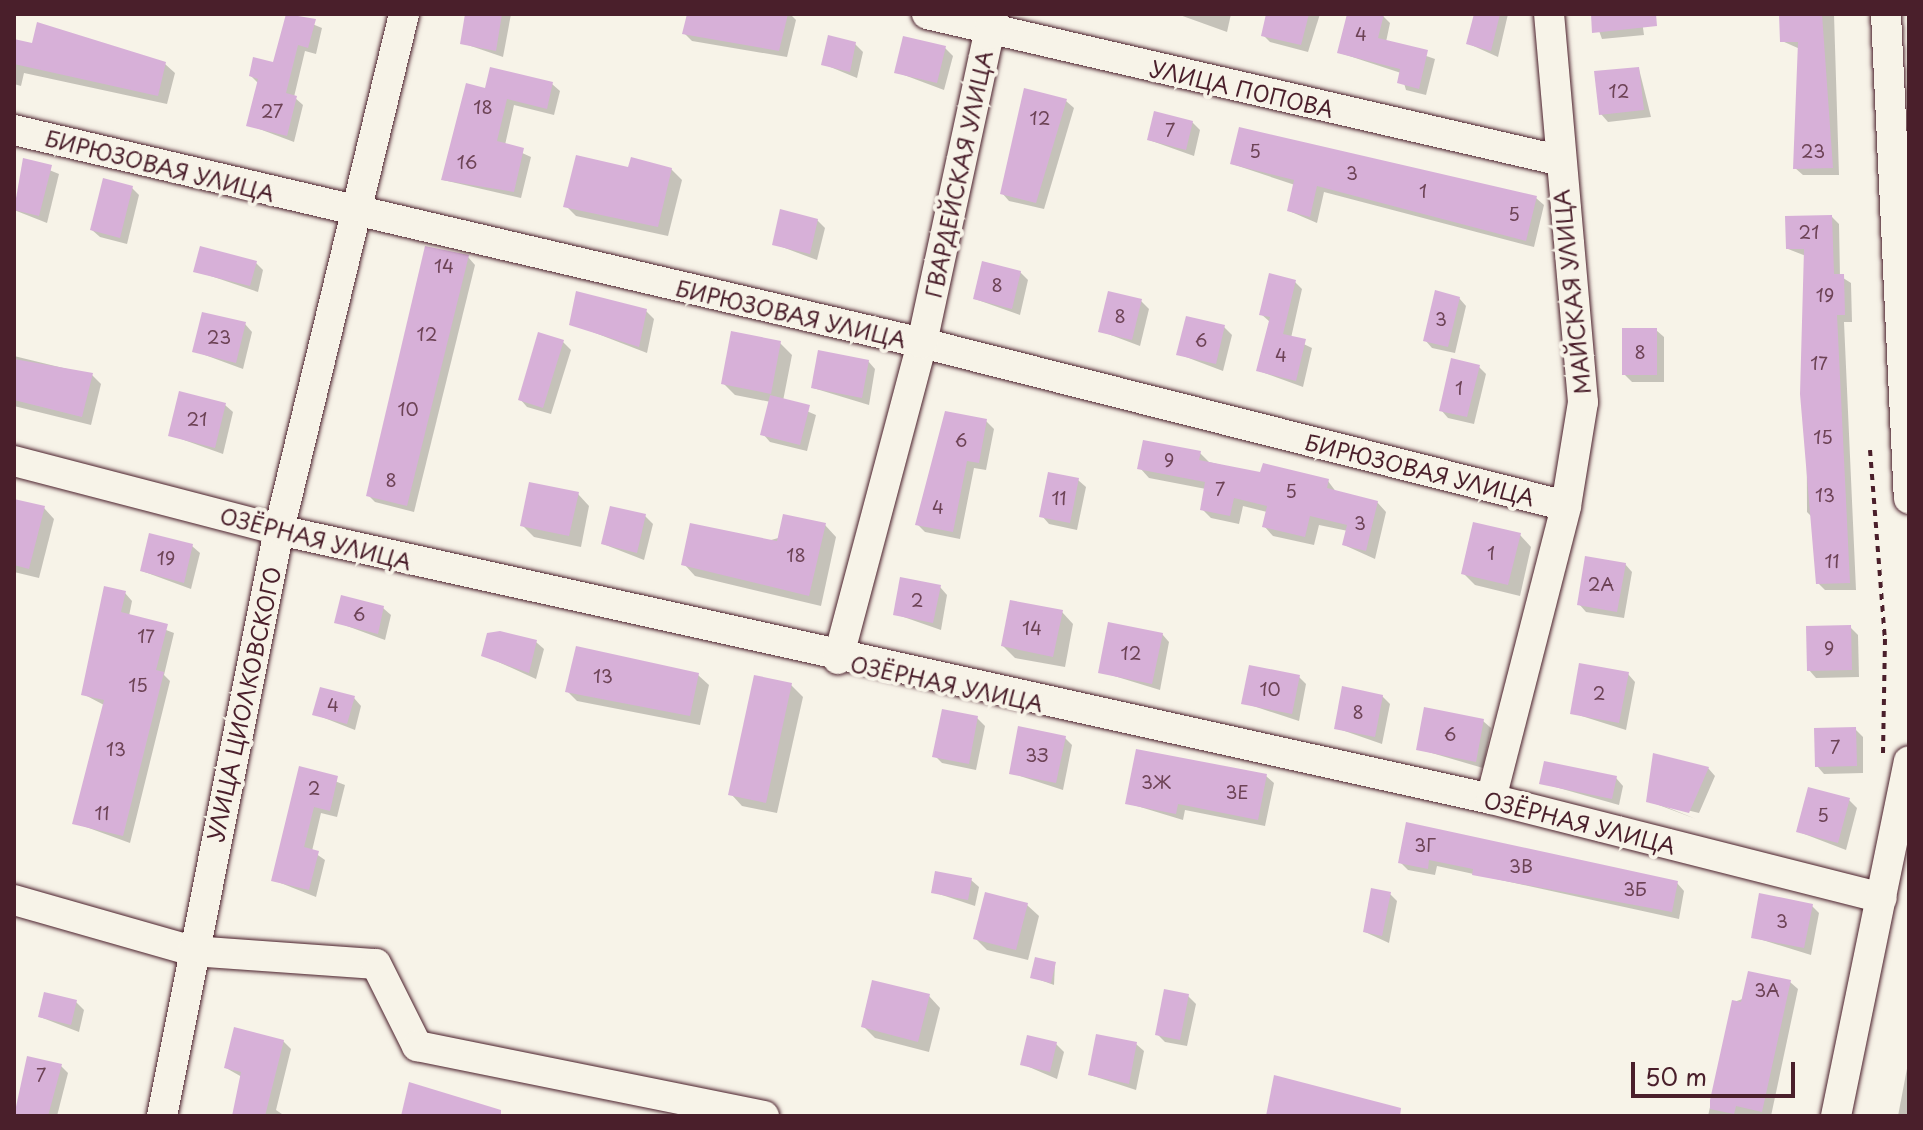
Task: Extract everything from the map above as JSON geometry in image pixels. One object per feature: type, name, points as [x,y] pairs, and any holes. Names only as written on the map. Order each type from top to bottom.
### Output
[{"type":"street","name":"УЛИЦА ЦИОЛКОВСКОГО","points":[[162,1116],[279,530],[404,14]]},
{"type":"street","name":"УЛИЦА ПОПОВА","points":[[927,14],[991,22],[1558,160]]},
{"type":"street","name":"МАЙСКАЯ УЛИЦА","points":[[1491,799],[1566,506],[1583,402],[1558,160],[1549,14]]},
{"type":"street","points":[[1886,14],[1909,498]]},
{"type":"street","name":"ГВАРДЕЙСКАЯ УЛИЦА","points":[[838,659],[922,343],[991,22]]},
{"type":"street","name":"БИРЮЗОВАЯ УЛИЦА","points":[[14,130],[357,213],[922,343],[1566,506]]},
{"type":"street","name":"ОЗЁРНАЯ УЛИЦА","points":[[14,461],[279,530],[838,659],[1491,799],[1882,898]]},
{"type":"street","points":[[1836,1116],[1882,898],[1896,761]]},
{"type":"street","points":[[14,900],[193,951],[376,964],[417,1046],[764,1116]]},
{"type":"path","points":[[1870,450],[1896,761]]},
{"type":"building","points":[[286,14],[316,19],[308,48],[298,45],[286,93],[297,96],[287,136],[246,126],[258,79],[249,76],[253,57],[273,62]]},
{"type":"building","points":[[465,14],[502,14],[496,51],[460,44]]},
{"type":"building","points":[[687,14],[788,14],[779,51],[682,34]]},
{"type":"building","points":[[1266,14],[1309,14],[1301,45],[1261,36]]},
{"type":"building","points":[[1347,14],[1384,14],[1378,38],[1428,50],[1419,89],[1397,83],[1400,69],[1337,53]]},
{"type":"building","points":[[1474,14],[1500,14],[1491,51],[1466,44]]},
{"type":"building","points":[[1591,14],[1656,14],[1657,26],[1592,33]]},
{"type":"building","points":[[1779,14],[1822,14],[1833,168],[1793,169],[1798,42],[1780,42]]},
{"type":"building","points":[[37,22],[166,62],[158,96],[14,64],[14,39],[32,43]]},
{"type":"building","points":[[828,35],[856,42],[850,72],[821,65]]},
{"type":"building","points":[[903,36],[946,46],[937,83],[894,73]]},
{"type":"building","points":[[490,67],[553,82],[547,109],[507,99],[497,141],[524,148],[514,192],[441,180],[466,83],[485,88]]},
{"type":"building","points":[[1639,67],[1644,110],[1599,115],[1594,71]]},
{"type":"building","points":[[1024,88],[1067,99],[1036,203],[1000,194]]},
{"type":"building","points":[[1154,111],[1193,121],[1186,150],[1147,140]]},
{"type":"building","points":[[1239,127],[1537,196],[1526,241],[1317,186],[1310,217],[1287,211],[1294,180],[1230,164]]},
{"type":"building","points":[[576,155],[628,167],[631,157],[672,168],[658,227],[563,207]]},
{"type":"building","points":[[23,158],[52,165],[39,216],[14,210]]},
{"type":"building","points":[[103,178],[133,186],[120,238],[90,230]]},
{"type":"building","points":[[780,209],[818,219],[810,254],[772,245]]},
{"type":"building","points":[[1832,215],[1834,274],[1844,274],[1845,315],[1837,315],[1850,583],[1816,584],[1800,394],[1804,249],[1786,249],[1785,216]]},
{"type":"building","points":[[200,246],[257,261],[250,286],[193,272]]},
{"type":"building","points":[[425,246],[469,255],[407,506],[366,496]]},
{"type":"building","points":[[982,261],[1021,271],[1012,309],[973,299]]},
{"type":"building","points":[[1269,273],[1296,280],[1283,334],[1306,339],[1296,381],[1256,371],[1270,317],[1259,315]]},
{"type":"building","points":[[1435,290],[1460,297],[1448,347],[1423,341]]},
{"type":"building","points":[[576,291],[647,309],[639,347],[569,325]]},
{"type":"building","points":[[1108,291],[1142,299],[1132,340],[1098,332]]},
{"type":"building","points":[[202,312],[246,322],[236,363],[192,352]]},
{"type":"building","points":[[1186,316],[1225,325],[1216,364],[1176,355]]},
{"type":"building","points":[[1622,328],[1657,328],[1657,375],[1622,375]]},
{"type":"building","points":[[731,331],[781,341],[771,394],[721,384]]},
{"type":"building","points":[[538,332],[564,340],[543,408],[518,400]]},
{"type":"building","points":[[818,350],[869,360],[862,398],[811,388]]},
{"type":"building","points":[[1451,358],[1480,365],[1467,417],[1439,411]]},
{"type":"building","points":[[14,359],[93,373],[82,417],[14,400]]},
{"type":"building","points":[[179,391],[226,403],[215,448],[168,436]]},
{"type":"building","points":[[770,395],[810,405],[800,445],[760,435]]},
{"type":"building","points":[[945,411],[987,419],[979,463],[967,461],[953,532],[915,525]]},
{"type":"building","points":[[1143,440],[1201,451],[1199,460],[1260,472],[1263,463],[1329,479],[1327,488],[1378,501],[1366,551],[1342,545],[1347,525],[1310,516],[1305,537],[1262,527],[1267,506],[1234,498],[1230,516],[1200,510],[1205,482],[1137,469]]},
{"type":"building","points":[[1048,472],[1079,478],[1070,523],[1039,517]]},
{"type":"building","points":[[529,482],[579,492],[569,536],[520,526]]},
{"type":"building","points":[[14,499],[45,506],[29,569],[14,565]]},
{"type":"building","points":[[610,506],[646,514],[637,553],[601,544]]},
{"type":"building","points":[[783,514],[826,523],[809,596],[681,565],[690,523],[777,541]]},
{"type":"building","points":[[1473,522],[1521,533],[1508,585],[1461,574]]},
{"type":"building","points":[[149,533],[193,544],[184,583],[140,571]]},
{"type":"building","points":[[1585,556],[1626,563],[1617,612],[1577,605]]},
{"type":"building","points":[[900,577],[941,585],[933,623],[893,615]]},
{"type":"building","points":[[104,586],[126,591],[121,612],[168,624],[156,670],[164,672],[123,836],[72,824],[104,700],[81,695]]},
{"type":"building","points":[[341,595],[384,606],[378,634],[334,623]]},
{"type":"building","points":[[1010,600],[1063,610],[1053,657],[1001,646]]},
{"type":"building","points":[[1108,622],[1163,633],[1152,684],[1098,673]]},
{"type":"building","points":[[1851,625],[1852,670],[1807,671],[1806,626]]},
{"type":"building","points":[[500,631],[537,640],[529,673],[481,656],[487,633]]},
{"type":"building","points":[[576,646],[699,673],[690,716],[565,692]]},
{"type":"building","points":[[1579,663],[1629,672],[1619,723],[1570,714]]},
{"type":"building","points":[[1249,665],[1300,675],[1292,714],[1241,704]]},
{"type":"building","points":[[754,675],[792,683],[766,803],[728,795]]},
{"type":"building","points":[[1342,686],[1383,695],[1375,737],[1334,729]]},
{"type":"building","points":[[320,687],[355,696],[347,724],[312,715]]},
{"type":"building","points":[[1424,707],[1484,719],[1476,762],[1416,750]]},
{"type":"building","points":[[942,709],[978,716],[969,764],[932,757]]},
{"type":"building","points":[[1018,726],[1066,736],[1056,783],[1009,774]]},
{"type":"building","points":[[1856,727],[1857,766],[1815,767],[1814,728]]},
{"type":"building","points":[[1136,749],[1267,774],[1258,820],[1178,804],[1176,814],[1125,804]]},
{"type":"building","points":[[1653,753],[1709,767],[1689,813],[1646,802]]},
{"type":"building","points":[[1544,761],[1617,776],[1612,799],[1539,784]]},
{"type":"building","points":[[299,766],[338,776],[330,811],[314,807],[304,847],[319,851],[309,890],[271,881]]},
{"type":"building","points":[[1808,787],[1850,798],[1838,843],[1796,832]]},
{"type":"building","points":[[1406,822],[1678,881],[1672,912],[1472,875],[1473,869],[1429,860],[1428,869],[1398,863]]},
{"type":"building","points":[[935,871],[972,878],[968,900],[931,893]]},
{"type":"building","points":[[1371,888],[1391,892],[1382,936],[1363,932]]},
{"type":"building","points":[[985,892],[1028,903],[1016,950],[973,939]]},
{"type":"building","points":[[1759,893],[1813,904],[1804,948],[1751,938]]},
{"type":"building","points":[[1035,957],[1056,962],[1051,983],[1030,978]]},
{"type":"building","points":[[1748,971],[1791,980],[1762,1112],[1736,1106],[1734,1114],[1710,1109],[1710,1100],[1732,1000],[1741,1002]]},
{"type":"building","points":[[872,980],[930,994],[918,1042],[861,1027]]},
{"type":"building","points":[[1164,989],[1189,994],[1180,1040],[1155,1035]]},
{"type":"building","points":[[44,992],[77,1000],[71,1025],[38,1017]]},
{"type":"building","points":[[234,1027],[284,1040],[265,1116],[232,1116],[241,1072],[224,1068]]},
{"type":"building","points":[[1096,1034],[1137,1042],[1129,1084],[1088,1075]]},
{"type":"building","points":[[1027,1035],[1057,1042],[1050,1072],[1020,1065]]},
{"type":"building","points":[[27,1056],[62,1064],[48,1116],[14,1116]]},
{"type":"building","points":[[1274,1075],[1401,1108],[1400,1116],[1266,1116]]},
{"type":"building","points":[[409,1082],[501,1110],[501,1116],[401,1116]]}]
